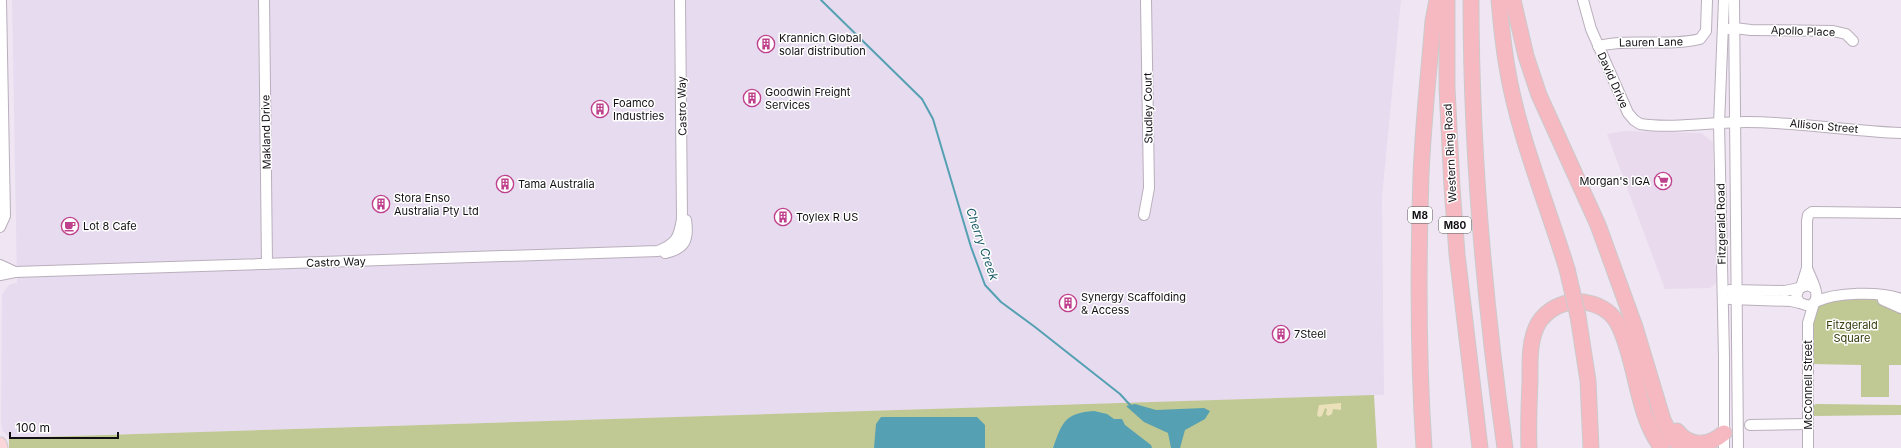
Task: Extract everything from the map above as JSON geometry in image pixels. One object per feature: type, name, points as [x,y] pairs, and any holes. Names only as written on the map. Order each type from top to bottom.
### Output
[{"type":"highway","name":"M8","points":[[1424,448],[1420,384],[1419,279],[1421,174],[1433,21],[1437,0]]},
{"type":"highway","name":"Western Ring Road","points":[[1447,0],[1447,88],[1452,187],[1459,270],[1480,448]]},
{"type":"highway","name":"M80","points":[[1471,0],[1474,147],[1479,218],[1493,357],[1505,448]]},
{"type":"highway","points":[[1499,0],[1507,68],[1523,130],[1567,269],[1578,316],[1588,381],[1591,448]]},
{"type":"highway","points":[[1514,0],[1526,56],[1539,95],[1598,224],[1632,320],[1667,429],[1672,438],[1684,448]]},
{"type":"highway","points":[[1529,448],[1531,351],[1536,327],[1542,316],[1557,306],[1569,302],[1582,302],[1590,303],[1604,309],[1619,325],[1650,427],[1662,448]]},
{"type":"highway","points":[[1652,384],[1671,423],[1686,440],[1693,443],[1706,443],[1718,438],[1724,433]]},
{"type":"main road","points":[[0,444],[1,448]]},
{"type":"street","points":[[0,228],[5,216],[1,0]]},
{"type":"street","name":"Makland Drive","points":[[264,0],[267,264]]},
{"type":"street","name":"Castro Way","points":[[0,275],[15,272],[658,252],[671,246],[678,236],[683,211],[680,0]]},
{"type":"street","name":"Studley Court","points":[[1144,215],[1149,188],[1146,0]]},
{"type":"street","name":"David Drive","points":[[1583,0],[1591,30],[1628,112],[1634,120],[1648,125],[1746,122]]},
{"type":"street","name":"Lauren Lane","points":[[1598,46],[1614,42],[1688,41],[1700,39],[1704,36],[1706,31],[1706,0]]},
{"type":"street","name":"Fitzgerald Road","points":[[1724,0],[1719,124],[1723,294],[1724,448]]},
{"type":"street","name":"Fitzgerald Road","points":[[1734,0],[1738,448]]},
{"type":"street","points":[[1722,45],[1726,32],[1734,28]]},
{"type":"street","name":"Apollo Place","points":[[1734,28],[1750,30],[1832,31],[1846,34],[1853,41]]},
{"type":"street","points":[[1734,41],[1750,30]]},
{"type":"street","name":"Allison Street","points":[[1746,122],[1797,123],[1901,133]]},
{"type":"street","points":[[1800,304],[1796,297],[1807,268],[1808,234],[1811,217],[1828,212],[1901,213]]},
{"type":"street","name":"Castro Way","points":[[0,266],[15,272]]},
{"type":"street","points":[[1807,268],[1818,296],[1815,302]]},
{"type":"street","points":[[1737,295],[1785,291],[1808,285],[1841,295]]},
{"type":"street","points":[[1723,294],[1791,301],[1809,306],[1823,298],[1841,295],[1887,295],[1901,299]]},
{"type":"street","points":[[1866,295],[1884,300],[1901,308]]},
{"type":"street","name":"McConnell Street","points":[[1808,448],[1808,323],[1815,302]]},
{"type":"street","name":"McConnell Street","points":[[1800,304],[1808,323]]},
{"type":"street","points":[[1750,425],[1807,424]]},
{"type":"shaded area","points":[[12,0],[1401,0],[1382,197],[1384,395],[9,438],[2,430],[1,420],[2,294],[10,284],[17,283]]},
{"type":"shaded area","points":[[1624,131],[1701,133],[1713,142],[1716,283],[1710,288],[1665,289],[1607,134]]},
{"type":"green space","name":"Fitzgerald Square","points":[[1866,298],[1885,302],[1901,310],[1901,365],[1889,365],[1889,397],[1861,397],[1861,365],[1811,364],[1811,326],[1816,306],[1828,299]]},
{"type":"green space","points":[[1374,395],[1377,448],[9,448],[9,438]]},
{"type":"green space","points":[[1816,404],[1901,405],[1901,415],[1812,416],[1812,406]]},
{"type":"sand","points":[[1341,403],[1341,410],[1333,409],[1332,414],[1328,416],[1326,414],[1327,409],[1325,408],[1322,416],[1319,417],[1317,415],[1319,405]]},
{"type":"water","points":[[1135,404],[1156,410],[1204,408],[1210,411],[1205,419],[1185,430],[1180,448],[1171,448],[1168,433],[1144,422],[1126,406]]},
{"type":"water","points":[[1094,411],[1107,414],[1114,419],[1122,419],[1125,425],[1151,445],[1152,448],[1053,448],[1062,425],[1066,420],[1077,414]]},
{"type":"water","points":[[881,417],[977,417],[985,425],[985,448],[874,448],[876,424]]},
{"type":"waterway","name":"Cherry Creek","points":[[821,0],[922,99],[933,119],[971,247],[985,285],[1001,302],[1120,394],[1131,406]]},
{"type":"place","name":"Krannich Global solar distribution","points":[[766,44]]},
{"type":"place","name":"Goodwin Freight Services","points":[[752,98]]},
{"type":"place","name":"Foamco Industries","points":[[600,109]]},
{"type":"place","name":"Morgan's IGA","points":[[1663,181]]},
{"type":"place","name":"Tama Australia","points":[[505,184]]},
{"type":"place","name":"Stora Enso Australia Pty Ltd","points":[[381,204]]},
{"type":"place","name":"Toylex R US","points":[[783,217]]},
{"type":"place","name":"Lot 8 Cafe","points":[[70,226]]},
{"type":"place","name":"Synergy Scaffolding & Access","points":[[1068,303]]},
{"type":"place","name":"7Steel","points":[[1281,334]]}]
